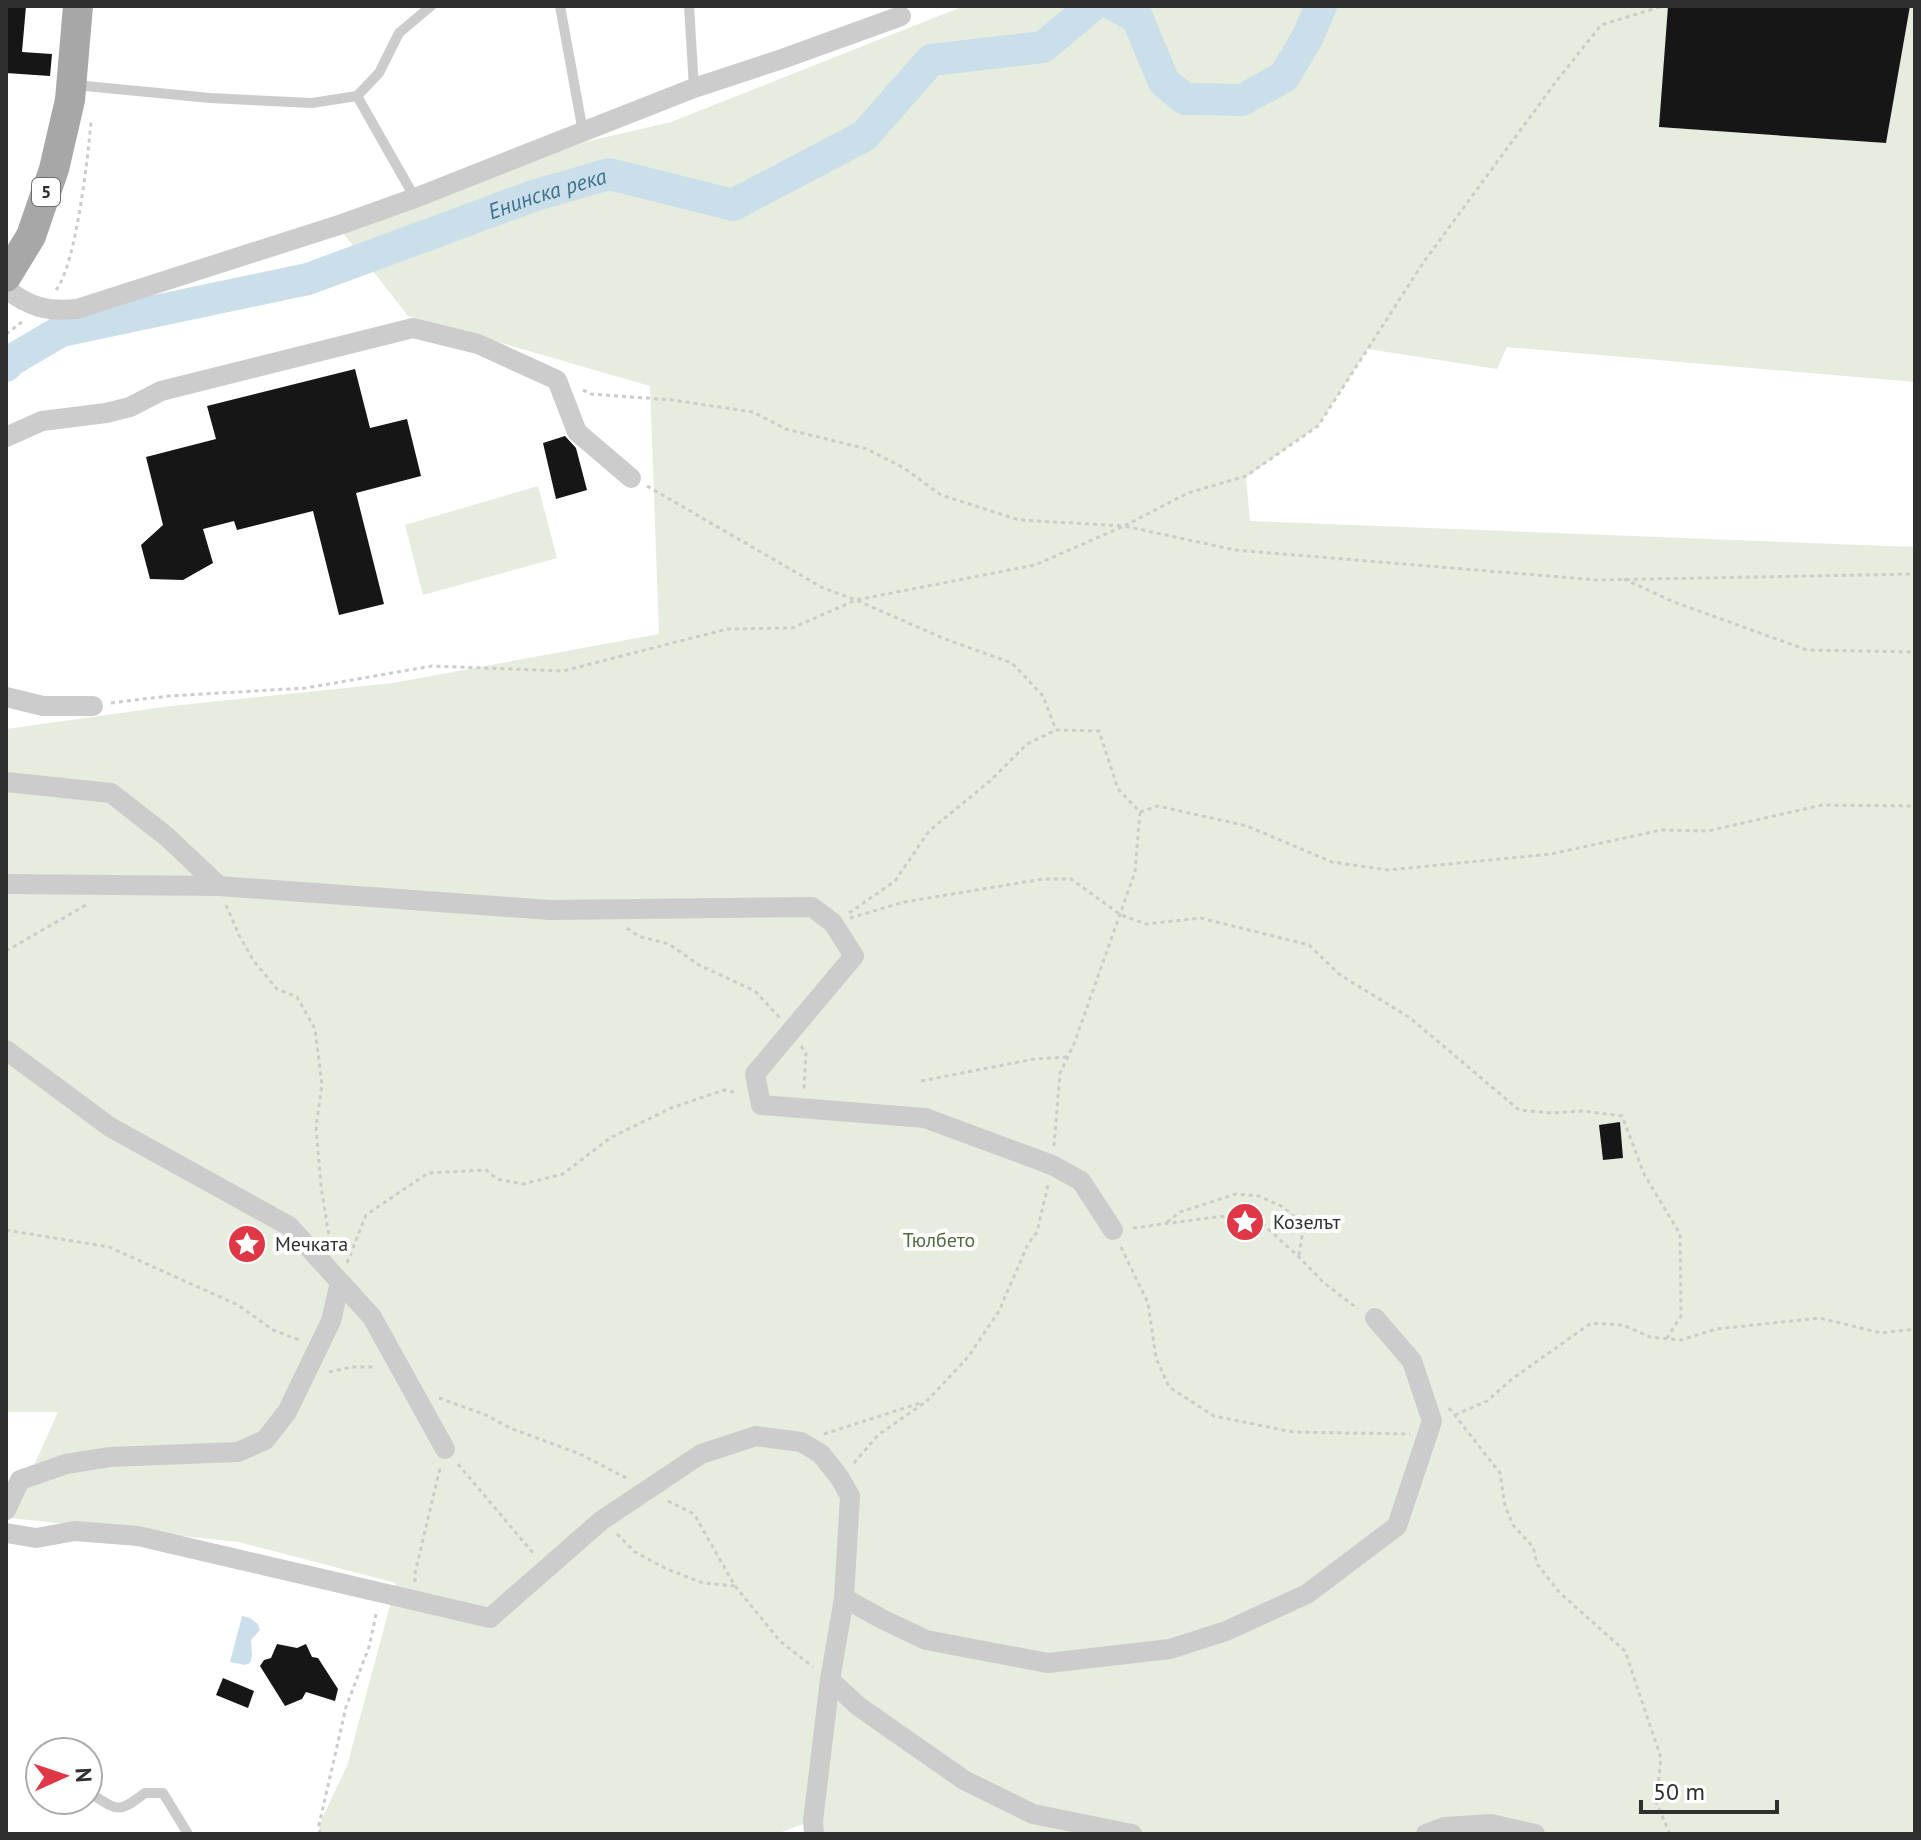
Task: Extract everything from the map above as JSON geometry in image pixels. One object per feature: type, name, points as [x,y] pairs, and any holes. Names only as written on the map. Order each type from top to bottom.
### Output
[{"type":"main road","name":"5","points":[[6,277],[31,236],[54,169],[71,93],[78,6]]},
{"type":"street","points":[[6,289],[42,308],[57,311],[77,309],[342,224],[694,88],[901,16]]},
{"type":"street","points":[[6,437],[42,421],[130,407],[161,391],[413,328],[478,344],[557,380],[577,432],[631,478]]},
{"type":"street","points":[[6,697],[43,706],[93,706]]},
{"type":"street","points":[[6,782],[111,793],[166,836],[219,886]]},
{"type":"street","points":[[6,884],[219,886],[550,910],[812,907],[833,923],[854,956],[755,1074],[761,1105],[925,1118],[1052,1165],[1081,1181],[1113,1230]]},
{"type":"street","points":[[6,1050],[110,1127],[289,1226],[372,1317],[445,1449]]},
{"type":"street","points":[[6,1510],[20,1480],[66,1464],[110,1457],[238,1452],[265,1440],[287,1412],[331,1321],[337,1278]]},
{"type":"street","points":[[844,1598],[926,1640],[1048,1663],[1170,1649],[1226,1631],[1307,1594],[1397,1526],[1430,1428],[1412,1361],[1375,1318]]},
{"type":"street","points":[[6,1533],[36,1538],[75,1531],[138,1536],[490,1618],[602,1520],[701,1454],[756,1436],[801,1442],[821,1454],[850,1496],[844,1598],[830,1680],[814,1834]]},
{"type":"street","points":[[830,1680],[858,1706],[964,1780],[1033,1814],[1132,1834]]},
{"type":"street","points":[[1426,1834],[1445,1827],[1491,1824],[1535,1834]]},
{"type":"lane","points":[[71,93],[312,103],[357,96],[379,73],[399,33],[431,6]]},
{"type":"lane","points":[[560,6],[583,132]]},
{"type":"lane","points":[[689,6],[694,88]]},
{"type":"lane","points":[[357,96],[415,198]]},
{"type":"lane","points":[[104,1802],[116,1809],[125,1808],[145,1793],[163,1793],[188,1834]]},
{"type":"path","points":[[93,706],[168,696],[306,688],[432,666],[563,671],[727,629],[792,628],[856,600],[1035,565],[1124,526],[1188,493],[1246,476],[1318,426],[1423,263],[1601,25],[1663,6]]},
{"type":"path","points":[[557,380],[591,394],[672,400],[753,412],[786,429],[867,449],[904,468],[941,495],[1019,520],[1124,526],[1235,550],[1597,580],[1915,574]]},
{"type":"path","points":[[631,478],[823,588],[945,639],[1012,663],[1043,696],[1056,730]]},
{"type":"path","points":[[1622,578],[1674,602],[1807,650],[1915,652]]},
{"type":"path","points":[[833,923],[895,881],[929,831],[990,781],[1027,744],[1056,730],[1099,731],[1118,789],[1140,812],[1135,872],[1060,1073],[1052,1165],[1037,1232],[1028,1244],[999,1311],[968,1357],[927,1401],[878,1435],[840,1478]]},
{"type":"path","points":[[1140,812],[1158,806],[1247,826],[1332,862],[1388,870],[1551,854],[1661,830],[1708,831],[1822,805],[1915,806]]},
{"type":"path","points":[[833,923],[904,902],[1043,879],[1071,879],[1121,915],[1146,924],[1201,918],[1309,945],[1340,975],[1409,1017],[1519,1110],[1552,1113],[1584,1111],[1622,1116],[1644,1174],[1680,1234],[1681,1316],[1667,1338]]},
{"type":"path","points":[[219,886],[253,960],[277,989],[297,997],[315,1029],[322,1084],[316,1127],[321,1186],[337,1278]]},
{"type":"path","points":[[6,951],[90,903]]},
{"type":"path","points":[[605,910],[638,936],[669,944],[699,965],[755,991],[792,1031],[806,1053],[803,1109]]},
{"type":"path","points":[[921,1081],[1034,1059],[1068,1057]]},
{"type":"path","points":[[337,1278],[366,1215],[428,1173],[486,1170],[497,1179],[523,1184],[563,1174],[610,1138],[671,1108],[724,1090],[760,1098]]},
{"type":"path","points":[[1164,1224],[1180,1212],[1236,1194],[1259,1196],[1281,1206],[1296,1218],[1302,1236],[1298,1256]]},
{"type":"path","points":[[1375,1318],[1323,1282],[1254,1212],[1113,1230],[1148,1303],[1156,1358],[1169,1387],[1214,1416],[1293,1432],[1430,1428],[1487,1401],[1512,1379],[1591,1323],[1623,1325],[1650,1337],[1681,1340],[1716,1329],[1820,1318],[1881,1333],[1915,1329]]},
{"type":"path","points":[[6,1230],[109,1247],[238,1305],[273,1330],[318,1348]]},
{"type":"path","points":[[297,1390],[319,1374],[352,1367],[387,1367],[426,1393],[580,1454],[694,1514],[735,1586],[780,1641],[830,1680]]},
{"type":"path","points":[[801,1442],[927,1401]]},
{"type":"path","points":[[1446,1405],[1500,1473],[1505,1506],[1513,1525],[1533,1547],[1537,1564],[1560,1593],[1625,1651],[1661,1758],[1656,1802],[1670,1834]]},
{"type":"path","points":[[445,1449],[547,1568]]},
{"type":"path","points":[[415,1592],[415,1573],[445,1449]]},
{"type":"path","points":[[602,1520],[635,1552],[667,1569],[703,1583],[735,1586]]},
{"type":"path","points":[[320,1834],[319,1825],[346,1707],[369,1647],[382,1593]]},
{"type":"green space","name":"Тюлбето","points":[[964,6],[1668,6],[1660,127],[1886,143],[1910,6],[1915,6],[1915,382],[1507,347],[1497,369],[1368,349],[1318,426],[1246,477],[1250,521],[1915,547],[1915,1834],[814,1834],[812,1821],[776,1834],[320,1834],[319,1825],[347,1766],[396,1583],[239,1542],[10,1518],[58,1412],[6,1412],[6,729],[171,706],[393,683],[659,634],[650,386],[408,316],[343,233],[585,142],[671,122]]},
{"type":"green space","points":[[538,486],[557,558],[423,595],[405,525]]},
{"type":"water","points":[[242,1616],[258,1624],[260,1630],[251,1640],[252,1656],[250,1663],[245,1665],[230,1662]]},
{"type":"building","points":[[6,6],[26,6],[22,52],[52,54],[50,76],[6,73]]},
{"type":"building","points":[[1668,6],[1910,6],[1886,143],[1659,127]]},
{"type":"building","points":[[355,369],[370,428],[407,419],[421,476],[356,493],[384,604],[339,615],[313,511],[237,530],[234,521],[203,529],[213,563],[183,580],[150,579],[141,545],[163,525],[146,457],[216,439],[207,406]]},
{"type":"building","points":[[565,436],[576,448],[587,490],[556,499],[543,443]]},
{"type":"building","points":[[1620,1122],[1623,1158],[1603,1160],[1599,1125]]},
{"type":"building","points":[[277,1644],[297,1648],[306,1644],[312,1657],[318,1658],[338,1689],[335,1701],[306,1692],[302,1699],[285,1706],[260,1666],[264,1660],[271,1658]]},
{"type":"building","points":[[223,1678],[254,1691],[248,1708],[216,1695]]},
{"type":"waterway","name":"Енинска река","points":[[6,366],[61,331],[308,279],[533,196],[609,174],[733,205],[864,136],[931,60],[1043,47],[1092,6]]},
{"type":"waterway","name":"Енинска река","points":[[1115,6],[1137,17],[1164,82],[1185,99],[1242,100],[1284,77],[1321,6]]},
{"type":"place","name":"Козелът","points":[[1245,1222]]},
{"type":"place","name":"Мечката","points":[[247,1244]]}]
